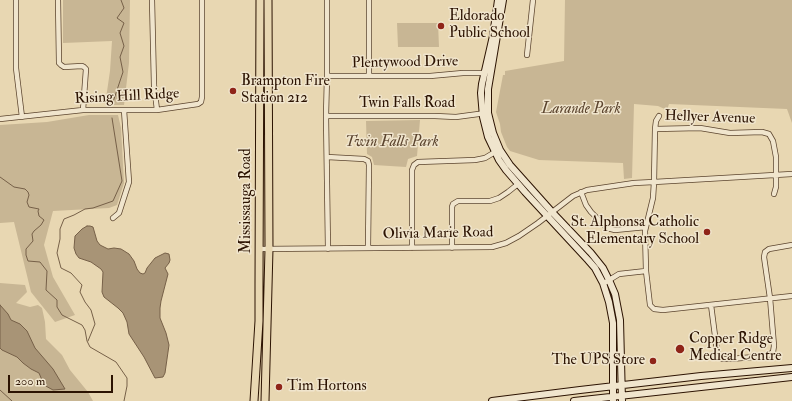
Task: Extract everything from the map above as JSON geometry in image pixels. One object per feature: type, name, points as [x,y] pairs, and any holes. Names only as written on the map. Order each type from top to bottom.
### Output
[{"type":"main road","name":"Mississauga Road","points":[[254,399],[259,321],[260,0]]},
{"type":"main road","name":"Mississauga Road","points":[[265,401],[269,249],[268,0]]},
{"type":"street","points":[[16,0],[16,68],[22,116]]},
{"type":"street","points":[[58,0],[59,63],[64,67],[82,66],[86,69],[83,110]]},
{"type":"street","points":[[152,0],[154,85],[157,110]]},
{"type":"street","name":"Rising Hill Ridge","points":[[0,119],[83,110],[157,110],[198,104],[201,102],[202,97],[202,0]]},
{"type":"street","points":[[327,0],[326,116],[328,249]]},
{"type":"street","points":[[369,0],[369,76]]},
{"type":"street","points":[[498,0],[493,36],[481,93],[488,137],[499,160],[518,184],[591,253],[603,268],[615,294],[620,316],[622,398]]},
{"type":"street","points":[[503,0],[489,80],[485,113],[500,150],[510,165],[595,268],[603,284],[609,302],[613,324],[613,399]]},
{"type":"street","points":[[527,55],[533,0]]},
{"type":"street","name":"Plentywood Drive","points":[[327,76],[430,76],[484,73]]},
{"type":"street","points":[[113,218],[120,213],[129,182],[124,110]]},
{"type":"street","name":"Twin Falls Road","points":[[326,116],[456,117],[485,113]]},
{"type":"street","points":[[659,116],[656,121],[655,129],[653,198],[645,231],[646,271],[650,304],[654,309],[663,310],[792,296]]},
{"type":"street","name":"Hellyer Avenue","points":[[655,129],[700,128],[730,133],[762,132],[769,134],[773,140],[776,157],[776,175]]},
{"type":"street","points":[[412,248],[412,170],[414,165],[418,162],[474,160],[485,158],[495,152]]},
{"type":"street","points":[[327,158],[364,159],[368,161],[368,248]]},
{"type":"street","name":"Olivia Marie Road","points":[[260,248],[328,249],[492,247],[506,243],[519,236],[573,196],[581,192],[601,188],[654,182],[792,174]]},
{"type":"street","points":[[774,194],[776,187],[776,175]]},
{"type":"street","points":[[452,248],[453,204],[458,201],[490,201],[499,198],[518,184]]},
{"type":"street","points":[[581,192],[586,205],[591,212],[607,228],[615,230],[646,227]]},
{"type":"street","points":[[711,305],[717,351],[722,359],[767,356],[773,352],[770,298],[764,257],[765,252],[769,249],[792,245]]},
{"type":"street","points":[[603,284],[619,274],[646,271]]},
{"type":"street","points":[[492,401],[708,375],[790,369]]},
{"type":"street","points":[[781,378],[784,372],[790,369]]},
{"type":"street","points":[[574,401],[622,398],[792,376]]},
{"type":"green space","points":[[63,0],[130,0],[129,63],[124,105],[105,105],[110,71],[112,41],[63,43]]},
{"type":"green space","name":"Larande Park","points":[[565,0],[792,0],[792,123],[787,109],[669,104],[667,110],[658,106],[634,104],[632,178],[624,179],[623,163],[539,160],[510,151],[501,132],[496,112],[503,75],[505,75],[505,71],[564,61]]},
{"type":"green space","points":[[397,23],[438,23],[439,47],[398,47]]},
{"type":"green space","points":[[89,115],[118,115],[121,128],[124,183],[117,205],[109,208],[53,211],[44,245],[53,277],[75,315],[55,322],[31,292],[14,222],[0,223],[0,125],[47,122]]},
{"type":"green space","name":"Twin Falls Park","points":[[420,120],[417,156],[408,159],[406,167],[374,165],[372,157],[367,154],[366,121]]},
{"type":"green space","points":[[0,283],[25,285],[27,292],[16,303],[30,307],[38,305],[42,308],[46,339],[62,355],[70,370],[88,392],[93,401],[0,401]]},
{"type":"shaded area","points":[[87,226],[93,227],[97,241],[100,245],[108,249],[121,249],[129,254],[140,273],[145,273],[155,258],[165,253],[169,254],[170,260],[165,268],[168,274],[160,308],[160,318],[169,345],[165,373],[163,377],[155,378],[144,357],[129,334],[127,322],[123,313],[104,297],[102,292],[103,272],[101,269],[91,262],[79,258],[76,254],[74,248],[75,236]]},
{"type":"shaded area","points":[[0,305],[11,320],[20,324],[27,331],[35,348],[53,369],[65,389],[53,390],[44,385],[39,373],[31,369],[17,357],[0,348]]},
{"type":"waterway","points":[[113,102],[123,72],[120,57],[124,46],[120,33],[124,23],[117,18],[124,8],[121,0]]},
{"type":"waterway","points":[[88,341],[95,324],[91,310],[80,292],[82,285],[71,273],[61,268],[57,253],[60,239],[60,229],[64,219],[85,209],[93,208],[113,201],[122,181],[112,118]]},
{"type":"waterway","points":[[0,177],[14,187],[25,189],[29,195],[27,202],[29,207],[39,209],[39,216],[44,220],[32,234],[33,241],[26,249],[28,261],[40,262],[47,271],[46,290],[57,300],[57,307],[62,315],[82,325],[90,347],[116,362],[127,378],[124,401]]},
{"type":"waterway","points":[[0,390],[12,401]]},
{"type":"place","name":"Eldorado Public School","points":[[441,26]]},
{"type":"place","name":"Brampton Fire Station 212","points":[[233,91]]},
{"type":"place","name":"St. Alphonsa Catholic Elementary School","points":[[707,232]]},
{"type":"place","name":"Copper Ridge Medical Centre","points":[[680,349]]},
{"type":"place","name":"The UPS Store","points":[[653,361]]},
{"type":"place","name":"Tim Hortons","points":[[279,387]]}]
